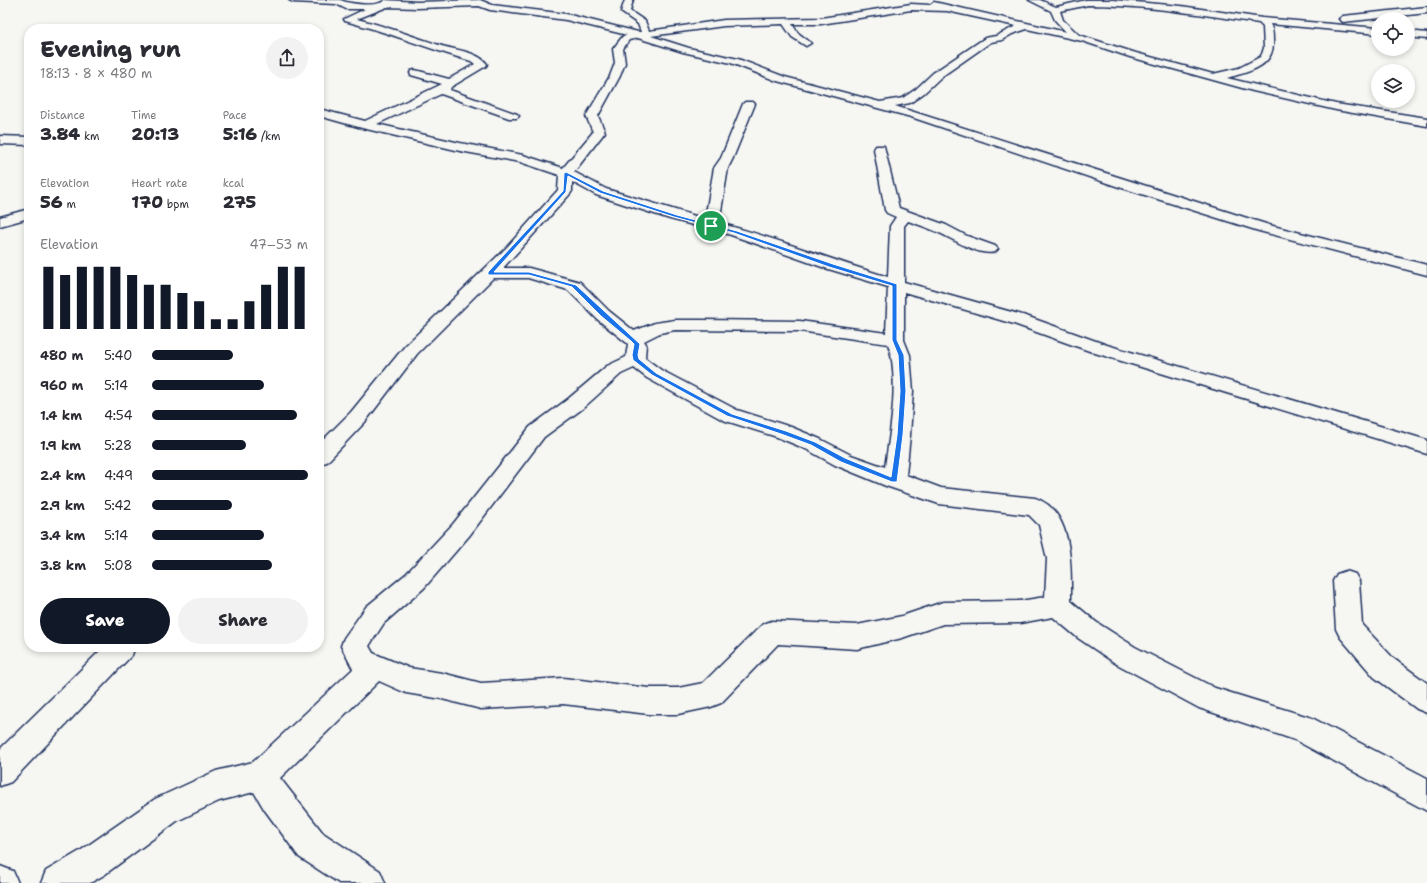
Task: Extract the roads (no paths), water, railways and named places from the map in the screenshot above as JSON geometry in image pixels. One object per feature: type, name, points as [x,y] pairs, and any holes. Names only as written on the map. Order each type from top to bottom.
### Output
[{"type":"street","points":[[293,0],[338,2],[346,6],[374,6],[387,2],[417,5],[476,2],[490,7],[566,17],[642,34],[686,50],[734,61],[781,80],[915,115],[1121,183],[1264,228],[1427,270]]},
{"type":"street","points":[[629,0],[625,12],[642,23],[642,34]]},
{"type":"street","points":[[919,0],[947,8],[1076,37],[1212,77],[1336,107],[1427,122]]},
{"type":"street","points":[[1033,0],[1055,10],[1088,2],[1111,1],[1181,9],[1262,21],[1371,29]]},
{"type":"street","points":[[366,125],[447,86],[482,64],[475,59],[437,48],[386,28],[348,19],[387,2]]},
{"type":"street","points":[[324,452],[358,417],[411,350],[490,274],[565,191],[566,173],[599,132],[592,116],[615,76],[620,63],[618,49],[626,38],[642,34],[724,23],[821,21],[911,7],[947,8]]},
{"type":"street","points":[[1055,10],[1055,16],[1076,37]]},
{"type":"street","points":[[1330,25],[1341,19],[1360,16],[1427,10]]},
{"type":"street","points":[[1212,77],[1223,76],[1260,62],[1267,54],[1268,39],[1267,26],[1262,21]]},
{"type":"street","points":[[786,22],[795,35],[806,43]]},
{"type":"street","points":[[877,105],[906,101],[920,91],[936,75],[988,40],[999,38],[1009,32],[1025,26]]},
{"type":"street","points":[[1415,35],[1427,36]]},
{"type":"street","points":[[415,73],[447,86]]},
{"type":"street","points":[[447,86],[445,92],[513,116]]},
{"type":"street","points":[[711,226],[721,168],[727,158],[749,104]]},
{"type":"street","points":[[324,113],[460,147],[523,159],[566,173],[601,192],[675,216],[736,232],[831,266],[1020,320],[1101,349],[1427,446]]},
{"type":"street","points":[[0,140],[24,141]]},
{"type":"street","points":[[880,149],[892,210],[941,228],[962,239],[990,249]]},
{"type":"street","points":[[0,222],[24,215]]},
{"type":"street","points":[[894,480],[900,435],[903,391],[901,355],[895,340],[896,226],[905,215]]},
{"type":"street","points":[[490,274],[529,273],[574,286],[603,315],[654,374],[730,415],[784,432],[813,444],[843,460],[939,496],[1035,507],[1050,521],[1056,544],[1059,559],[1058,605]]},
{"type":"street","points":[[895,340],[800,326],[701,324],[675,325],[655,328],[614,370],[576,404],[537,432],[461,530],[415,581],[375,615],[354,646],[364,662],[406,680],[442,686],[481,696],[563,691],[649,701],[678,701],[711,694],[772,632],[857,637],[902,627],[943,613],[1020,612],[1058,605]]},
{"type":"street","points":[[1346,581],[1349,629],[1384,668],[1427,700]]},
{"type":"street","points":[[1058,605],[1087,630],[1125,654],[1209,699],[1302,728],[1427,795]]},
{"type":"street","points":[[0,771],[117,652]]},
{"type":"street","points":[[58,883],[92,863],[166,810],[216,786],[262,775],[376,666]]},
{"type":"street","points":[[262,775],[275,798],[311,845],[368,883]]},
{"type":"waterway","points":[[935,119],[975,132]]}]
